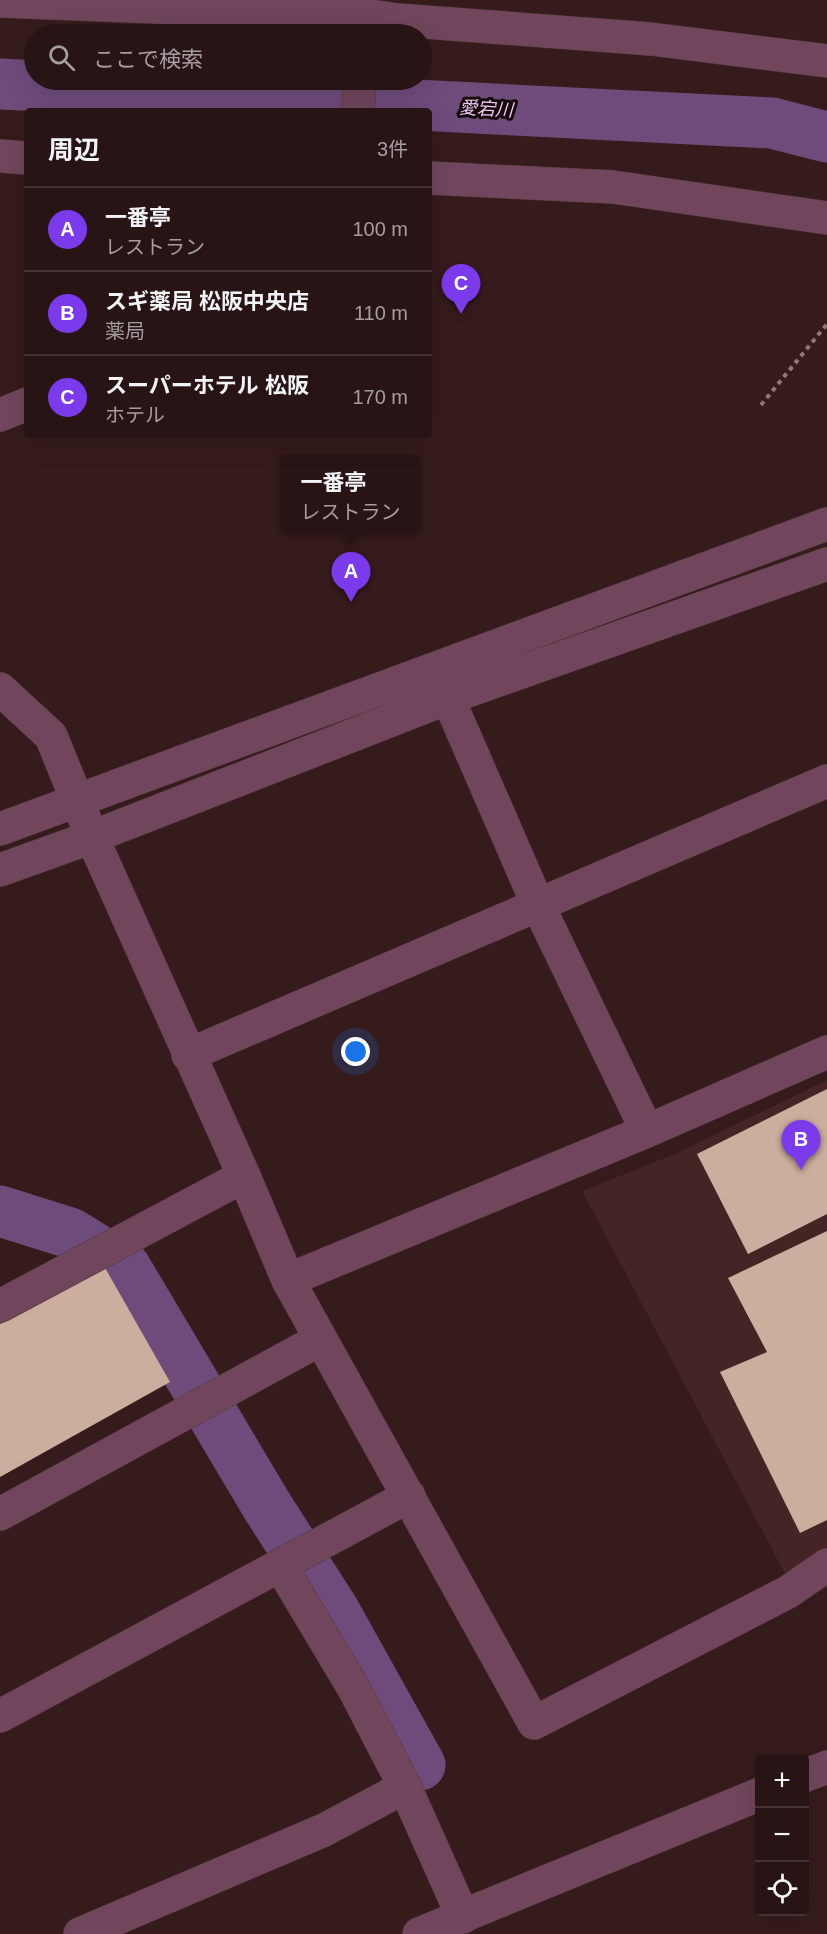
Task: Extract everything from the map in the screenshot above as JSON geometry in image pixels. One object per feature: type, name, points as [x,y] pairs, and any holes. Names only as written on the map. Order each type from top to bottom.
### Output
[{"type":"street","points":[[0,1],[364,16],[651,39],[827,61]]},
{"type":"street","points":[[358,108],[359,90]]},
{"type":"street","points":[[0,156],[24,158]]},
{"type":"street","points":[[432,178],[613,187],[827,218]]},
{"type":"street","points":[[0,415],[24,405]]},
{"type":"street","points":[[0,829],[79,802],[827,524]]},
{"type":"street","points":[[0,870],[92,837],[448,698],[827,564]]},
{"type":"street","points":[[0,689],[51,736],[92,837],[244,1176],[288,1280],[319,1340],[409,1496],[534,1723],[788,1592],[827,1565]]},
{"type":"street","points":[[448,698],[538,905],[647,1131]]},
{"type":"street","points":[[188,1055],[827,781]]},
{"type":"street","points":[[288,1280],[647,1131],[827,1052]]},
{"type":"street","points":[[0,1306],[244,1176]]},
{"type":"street","points":[[0,1514],[185,1411],[319,1340]]},
{"type":"street","points":[[0,1716],[409,1496]]},
{"type":"street","points":[[281,1564],[353,1687],[405,1787],[462,1917]]},
{"type":"street","points":[[809,1774],[827,1767]]},
{"type":"street","points":[[80,1934],[324,1830],[405,1787]]},
{"type":"street","points":[[419,1934],[755,1796]]},
{"type":"path","points":[[760,405],[827,324]]},
{"type":"shaded area","points":[[827,1080],[827,1587],[800,1602],[582,1191],[677,1153]]},
{"type":"building","points":[[827,1089],[827,1214],[748,1254],[697,1154]]},
{"type":"building","points":[[827,1231],[827,1520],[800,1533],[720,1372],[767,1352],[728,1278]]},
{"type":"building","points":[[104,1266],[170,1382],[0,1477],[0,1324]]},
{"type":"waterway","name":"愛宕川","points":[[0,84],[24,85]]},
{"type":"waterway","name":"愛宕川","points":[[119,90],[772,123],[827,137]]},
{"type":"waterway","points":[[0,1211],[70,1233],[125,1267],[267,1506],[333,1609],[420,1765]]},
{"type":"place","name":"スーパーホテル 松阪","points":[[461,314]]},
{"type":"place","name":"一番亭","points":[[351,602]]},
{"type":"place","name":"スギ薬局 松阪中央店","points":[[801,1170]]}]
